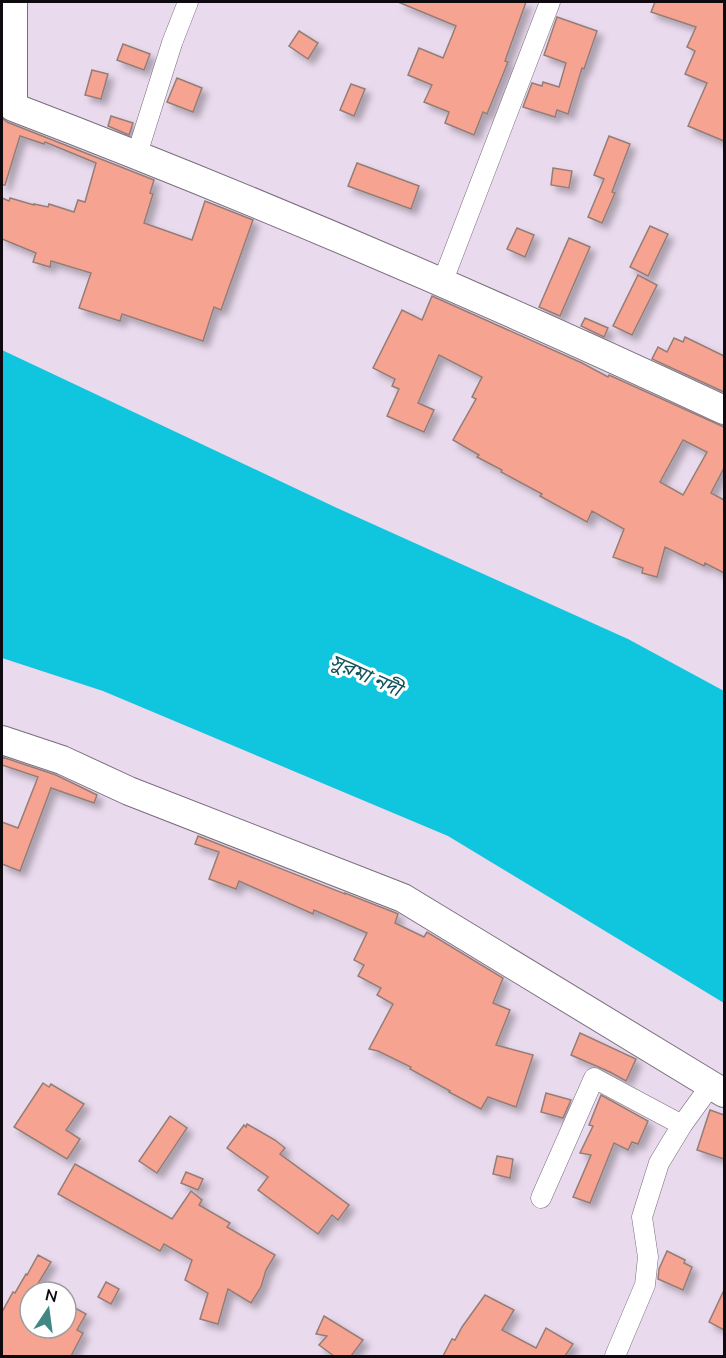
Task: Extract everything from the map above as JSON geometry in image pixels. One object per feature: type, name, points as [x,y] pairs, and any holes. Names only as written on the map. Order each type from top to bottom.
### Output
[{"type":"street","points":[[13,2],[7,105],[137,154],[442,283],[724,410]]},
{"type":"street","points":[[137,154],[188,2]]},
{"type":"street","points":[[442,283],[550,2]]},
{"type":"street","points":[[2,740],[62,760],[129,791],[403,898],[718,1089],[682,1125],[659,1163],[642,1217],[648,1257],[645,1285],[615,1356]]},
{"type":"street","points":[[541,1198],[594,1078],[682,1125]]},
{"type":"water","name":"সুরমা নদী","points":[[2,350],[337,508],[628,639],[724,691],[724,1003],[448,836],[103,691],[2,658]]},
{"type":"building","points":[[398,2],[526,2],[505,61],[508,62],[487,114],[483,112],[474,135],[445,123],[449,112],[424,102],[432,85],[408,75],[419,48],[443,58],[456,26]]},
{"type":"building","points":[[655,2],[724,2],[724,141],[688,126],[707,83],[685,74],[695,51],[687,47],[696,27],[651,12]]},
{"type":"building","points":[[557,17],[597,31],[584,69],[582,68],[568,114],[557,110],[555,117],[523,107],[532,83],[542,86],[543,82],[559,87],[566,63],[544,55]]},
{"type":"building","points":[[299,31],[318,43],[308,59],[289,46]]},
{"type":"building","points":[[123,44],[150,54],[144,70],[117,60]]},
{"type":"building","points":[[92,70],[108,74],[101,99],[85,95]]},
{"type":"building","points":[[177,78],[202,88],[193,112],[167,102]]},
{"type":"building","points":[[351,84],[365,89],[354,116],[340,110]]},
{"type":"building","points":[[111,116],[133,123],[129,135],[108,126]]},
{"type":"building","points":[[2,118],[7,122],[154,180],[150,193],[153,194],[144,223],[192,240],[205,201],[253,220],[221,310],[214,307],[203,341],[122,314],[120,321],[79,308],[91,273],[51,261],[50,267],[33,262],[36,253],[2,239],[2,198],[48,207],[49,204],[74,212],[78,200],[85,202],[96,163],[45,142],[44,144],[20,136],[5,185],[2,185]]},
{"type":"building","points":[[609,136],[630,144],[612,192],[615,193],[602,223],[588,217],[604,179],[594,175]]},
{"type":"building","points":[[357,163],[419,186],[411,209],[348,186]]},
{"type":"building","points":[[553,168],[572,171],[569,188],[551,185]]},
{"type":"building","points":[[650,226],[668,234],[648,276],[630,267]]},
{"type":"building","points":[[517,228],[534,235],[525,257],[507,249]]},
{"type":"building","points":[[569,238],[590,247],[560,316],[539,307]]},
{"type":"building","points":[[638,275],[657,285],[632,335],[613,326]]},
{"type":"building","points":[[432,296],[582,363],[608,377],[609,375],[724,427],[724,468],[711,493],[724,500],[724,573],[665,547],[657,577],[642,573],[643,568],[613,557],[624,529],[592,511],[587,522],[540,496],[542,494],[501,472],[502,470],[477,457],[479,455],[453,440],[476,399],[472,397],[482,377],[439,355],[418,403],[434,410],[424,432],[387,416],[399,389],[392,386],[395,379],[373,368],[402,310],[422,320]],"holes":[[[683,440],[707,452],[683,495],[660,482]]]},
{"type":"building","points":[[585,318],[608,328],[604,337],[581,326]]},
{"type":"building","points":[[685,337],[724,356],[724,392],[652,359],[658,347],[667,352],[674,338],[683,342]]},
{"type":"building","points":[[2,757],[56,775],[97,795],[94,803],[51,788],[20,871],[2,864],[2,822],[18,828],[38,777],[2,765]]},
{"type":"building","points":[[198,836],[396,913],[398,914],[395,923],[424,937],[427,932],[503,978],[493,1003],[510,1010],[496,1045],[533,1055],[516,1107],[488,1097],[481,1109],[410,1069],[411,1067],[369,1049],[393,1004],[377,995],[381,988],[358,976],[364,965],[354,960],[367,933],[314,910],[313,914],[239,881],[236,889],[209,879],[219,852],[195,844]]},
{"type":"building","points":[[580,1033],[636,1059],[626,1081],[571,1055]]},
{"type":"building","points":[[43,1083],[49,1087],[51,1084],[84,1104],[66,1130],[80,1139],[67,1159],[14,1127]]},
{"type":"building","points":[[546,1093],[571,1100],[563,1118],[541,1112]]},
{"type":"building","points":[[601,1095],[648,1121],[638,1144],[632,1142],[628,1150],[614,1143],[590,1203],[573,1197],[591,1155],[580,1153],[593,1126],[589,1125]]},
{"type":"building","points":[[710,1110],[724,1115],[724,1159],[697,1150]]},
{"type":"building","points":[[170,1116],[187,1128],[157,1173],[139,1161]]},
{"type":"building","points":[[247,1124],[275,1140],[285,1148],[280,1154],[349,1205],[338,1220],[332,1215],[318,1234],[258,1190],[268,1177],[227,1148]]},
{"type":"building","points":[[497,1156],[513,1159],[510,1178],[493,1174]]},
{"type":"building","points":[[75,1164],[172,1219],[191,1191],[202,1200],[199,1205],[230,1223],[227,1227],[275,1255],[251,1303],[228,1289],[218,1324],[200,1319],[208,1293],[185,1280],[192,1260],[164,1244],[160,1251],[58,1194]]},
{"type":"building","points":[[186,1172],[203,1179],[198,1190],[181,1183]]},
{"type":"building","points":[[667,1251],[685,1260],[684,1263],[692,1267],[683,1290],[658,1279],[659,1269]]},
{"type":"building","points":[[38,1255],[51,1262],[40,1280],[23,1280]]},
{"type":"building","points":[[106,1282],[119,1289],[111,1304],[98,1297]]},
{"type":"building","points":[[18,1288],[18,1340],[78,1340],[78,1330],[83,1333],[71,1356],[2,1356],[2,1312],[13,1292],[15,1293]]},
{"type":"building","points":[[724,1290],[724,1330],[709,1322]]},
{"type":"building","points":[[485,1295],[514,1310],[502,1330],[536,1348],[546,1328],[573,1344],[565,1356],[443,1356],[452,1339],[455,1340]]},
{"type":"building","points":[[78,1310],[86,1314],[78,1328]]},
{"type":"building","points":[[324,1316],[363,1340],[351,1356],[334,1356],[319,1345],[327,1336],[316,1334]]}]
